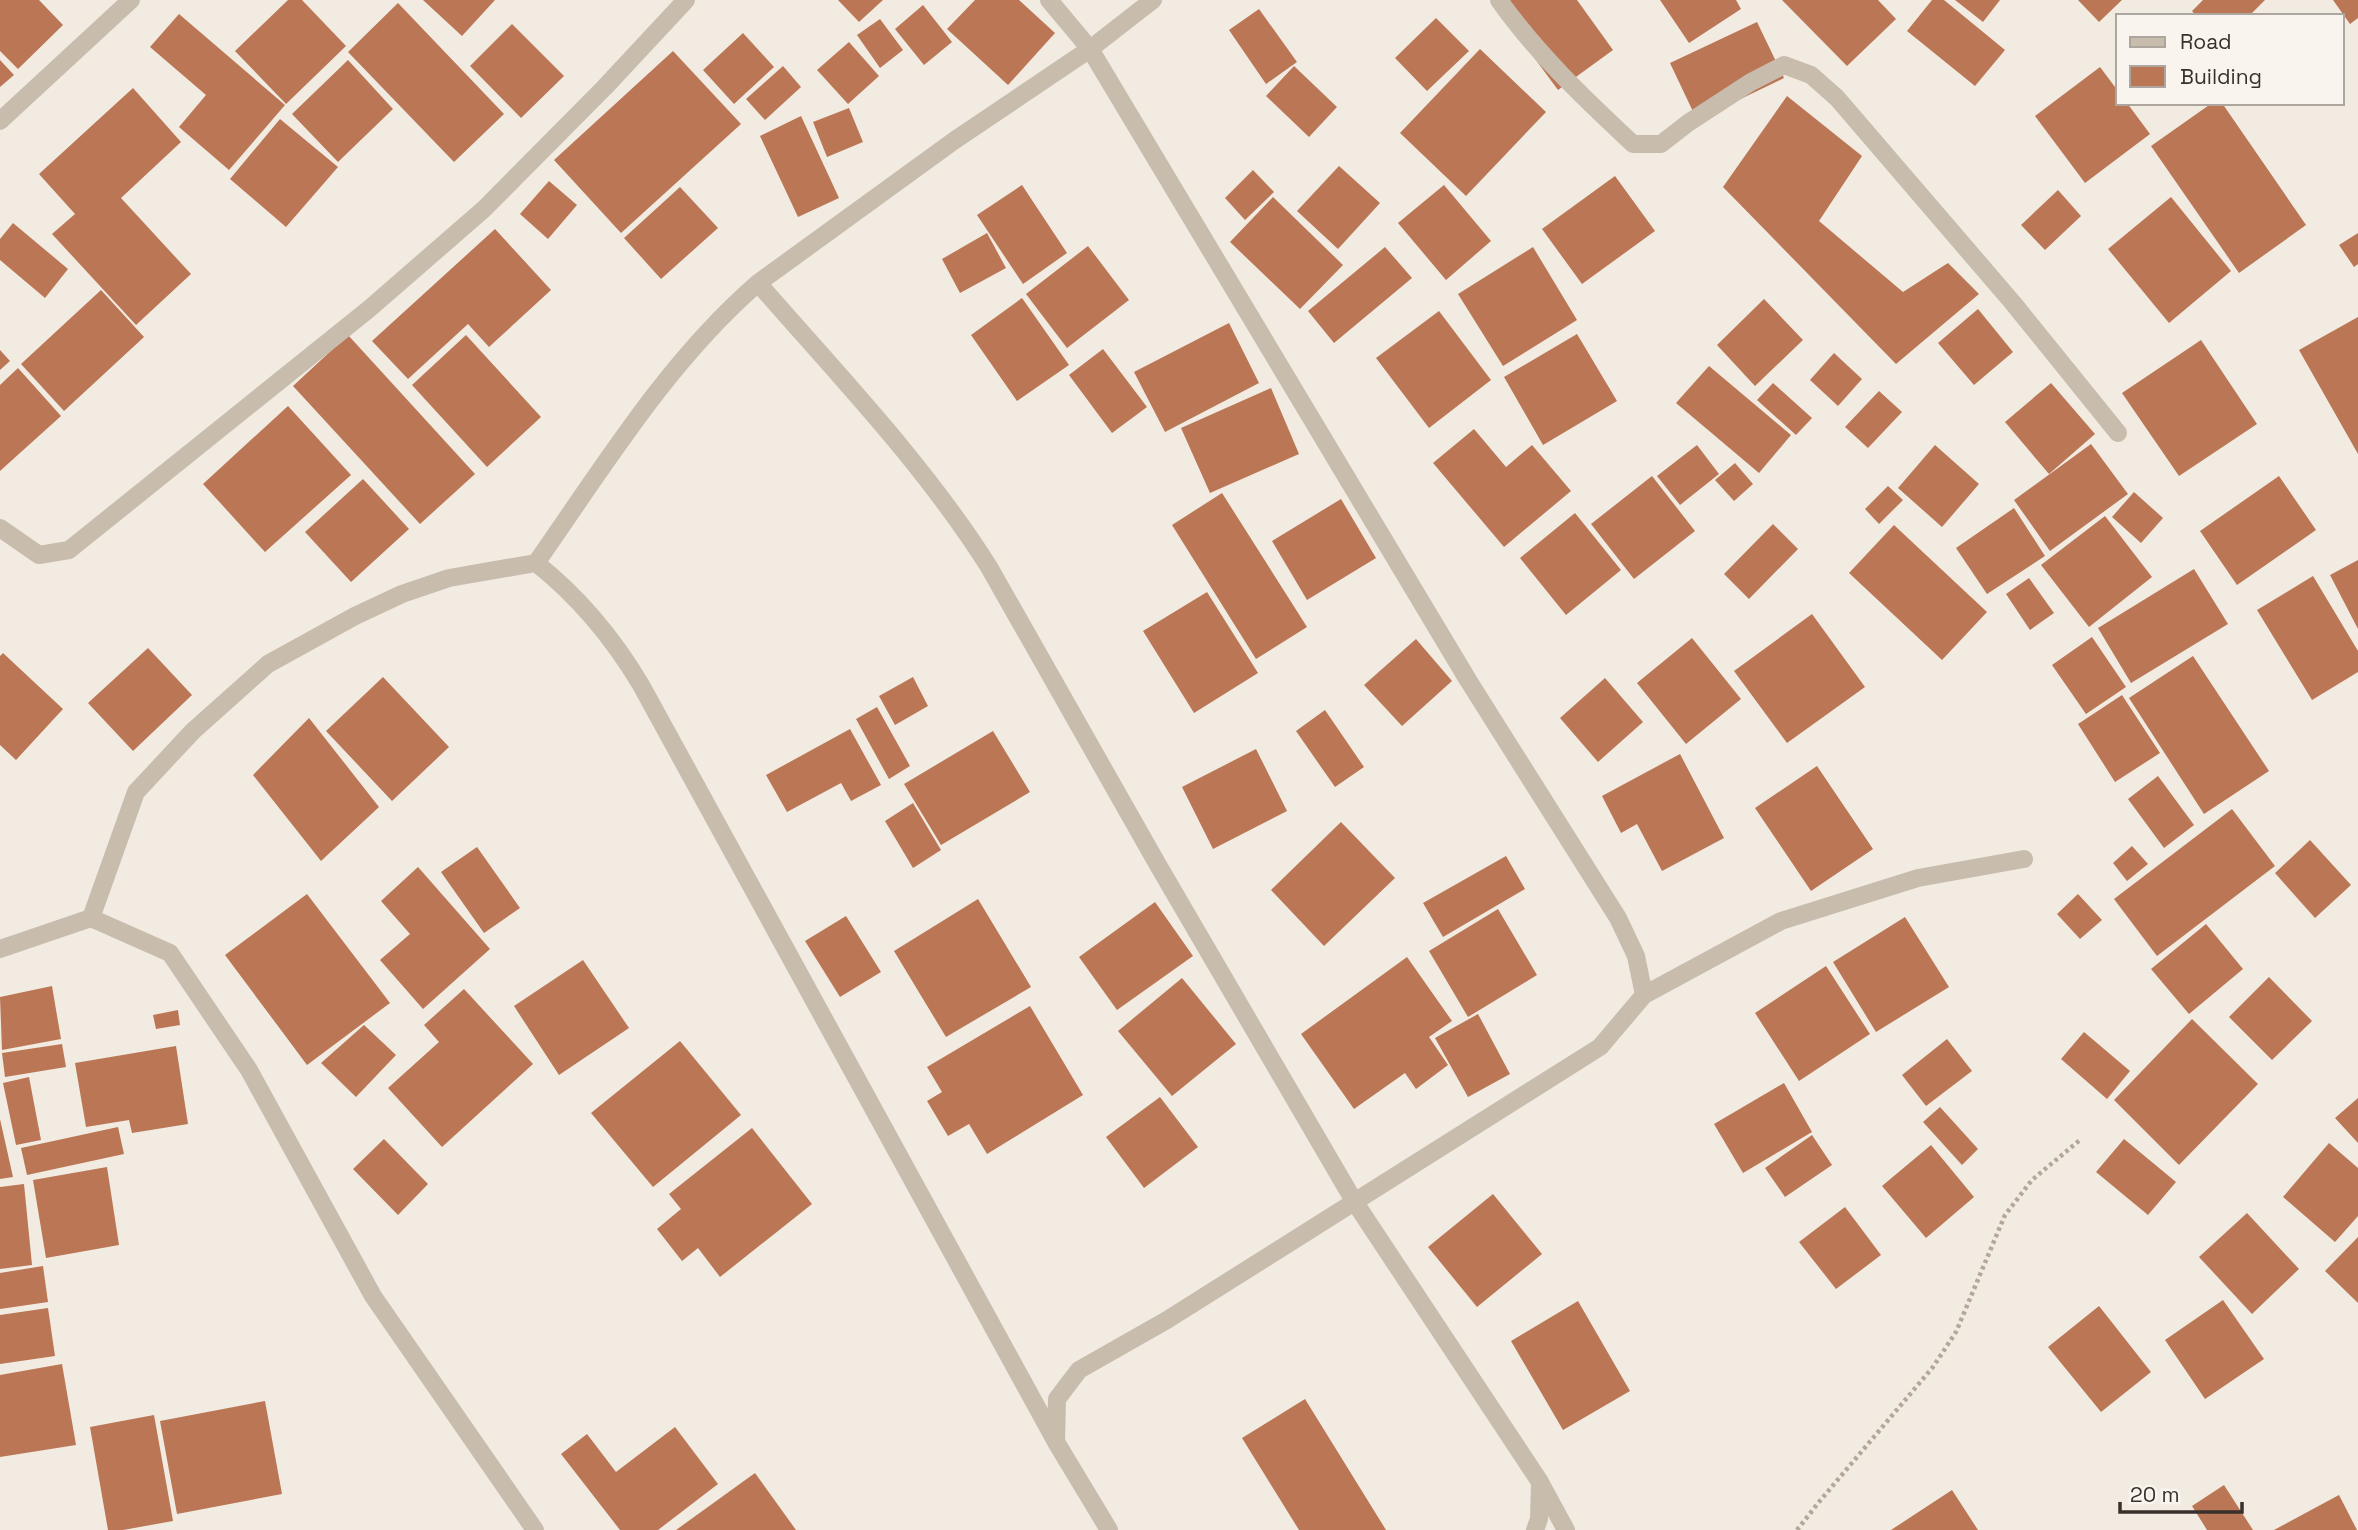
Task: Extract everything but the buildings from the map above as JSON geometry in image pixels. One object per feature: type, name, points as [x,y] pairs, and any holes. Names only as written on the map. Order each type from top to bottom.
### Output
[{"type":"street","points":[[0,121],[131,0]]},
{"type":"street","points":[[0,528],[40,555],[69,550],[369,309],[484,209],[605,87],[686,0]]},
{"type":"street","points":[[1049,0],[1090,49],[1468,680],[1618,918],[1636,956],[1644,995]]},
{"type":"street","points":[[91,918],[136,792],[193,731],[268,664],[355,616],[402,594],[449,578],[536,563],[661,385],[734,304],[758,283],[955,140],[1090,49],[1153,0]]},
{"type":"street","points":[[1499,0],[1521,31],[1577,91],[1633,144],[1661,144],[1751,82],[1784,65],[1811,75],[1837,98],[2013,303],[2118,433]]},
{"type":"street","points":[[758,283],[882,425],[965,529],[1354,1201],[1540,1482],[1566,1530]]},
{"type":"street","points":[[536,563],[565,586],[598,622],[622,653],[641,685],[1056,1442],[1109,1530]]},
{"type":"street","points":[[1056,1442],[1057,1399],[1079,1370],[1167,1320],[1600,1048],[1644,995],[1781,921],[1919,878],[2024,859]]},
{"type":"street","points":[[0,949],[91,918],[170,953],[249,1070],[373,1296],[535,1530]]},
{"type":"street","points":[[1535,1530],[1539,1519],[1540,1482]]},
{"type":"path","points":[[1797,1530],[1933,1367],[1956,1332],[2006,1215],[2032,1180],[2081,1139]]}]
